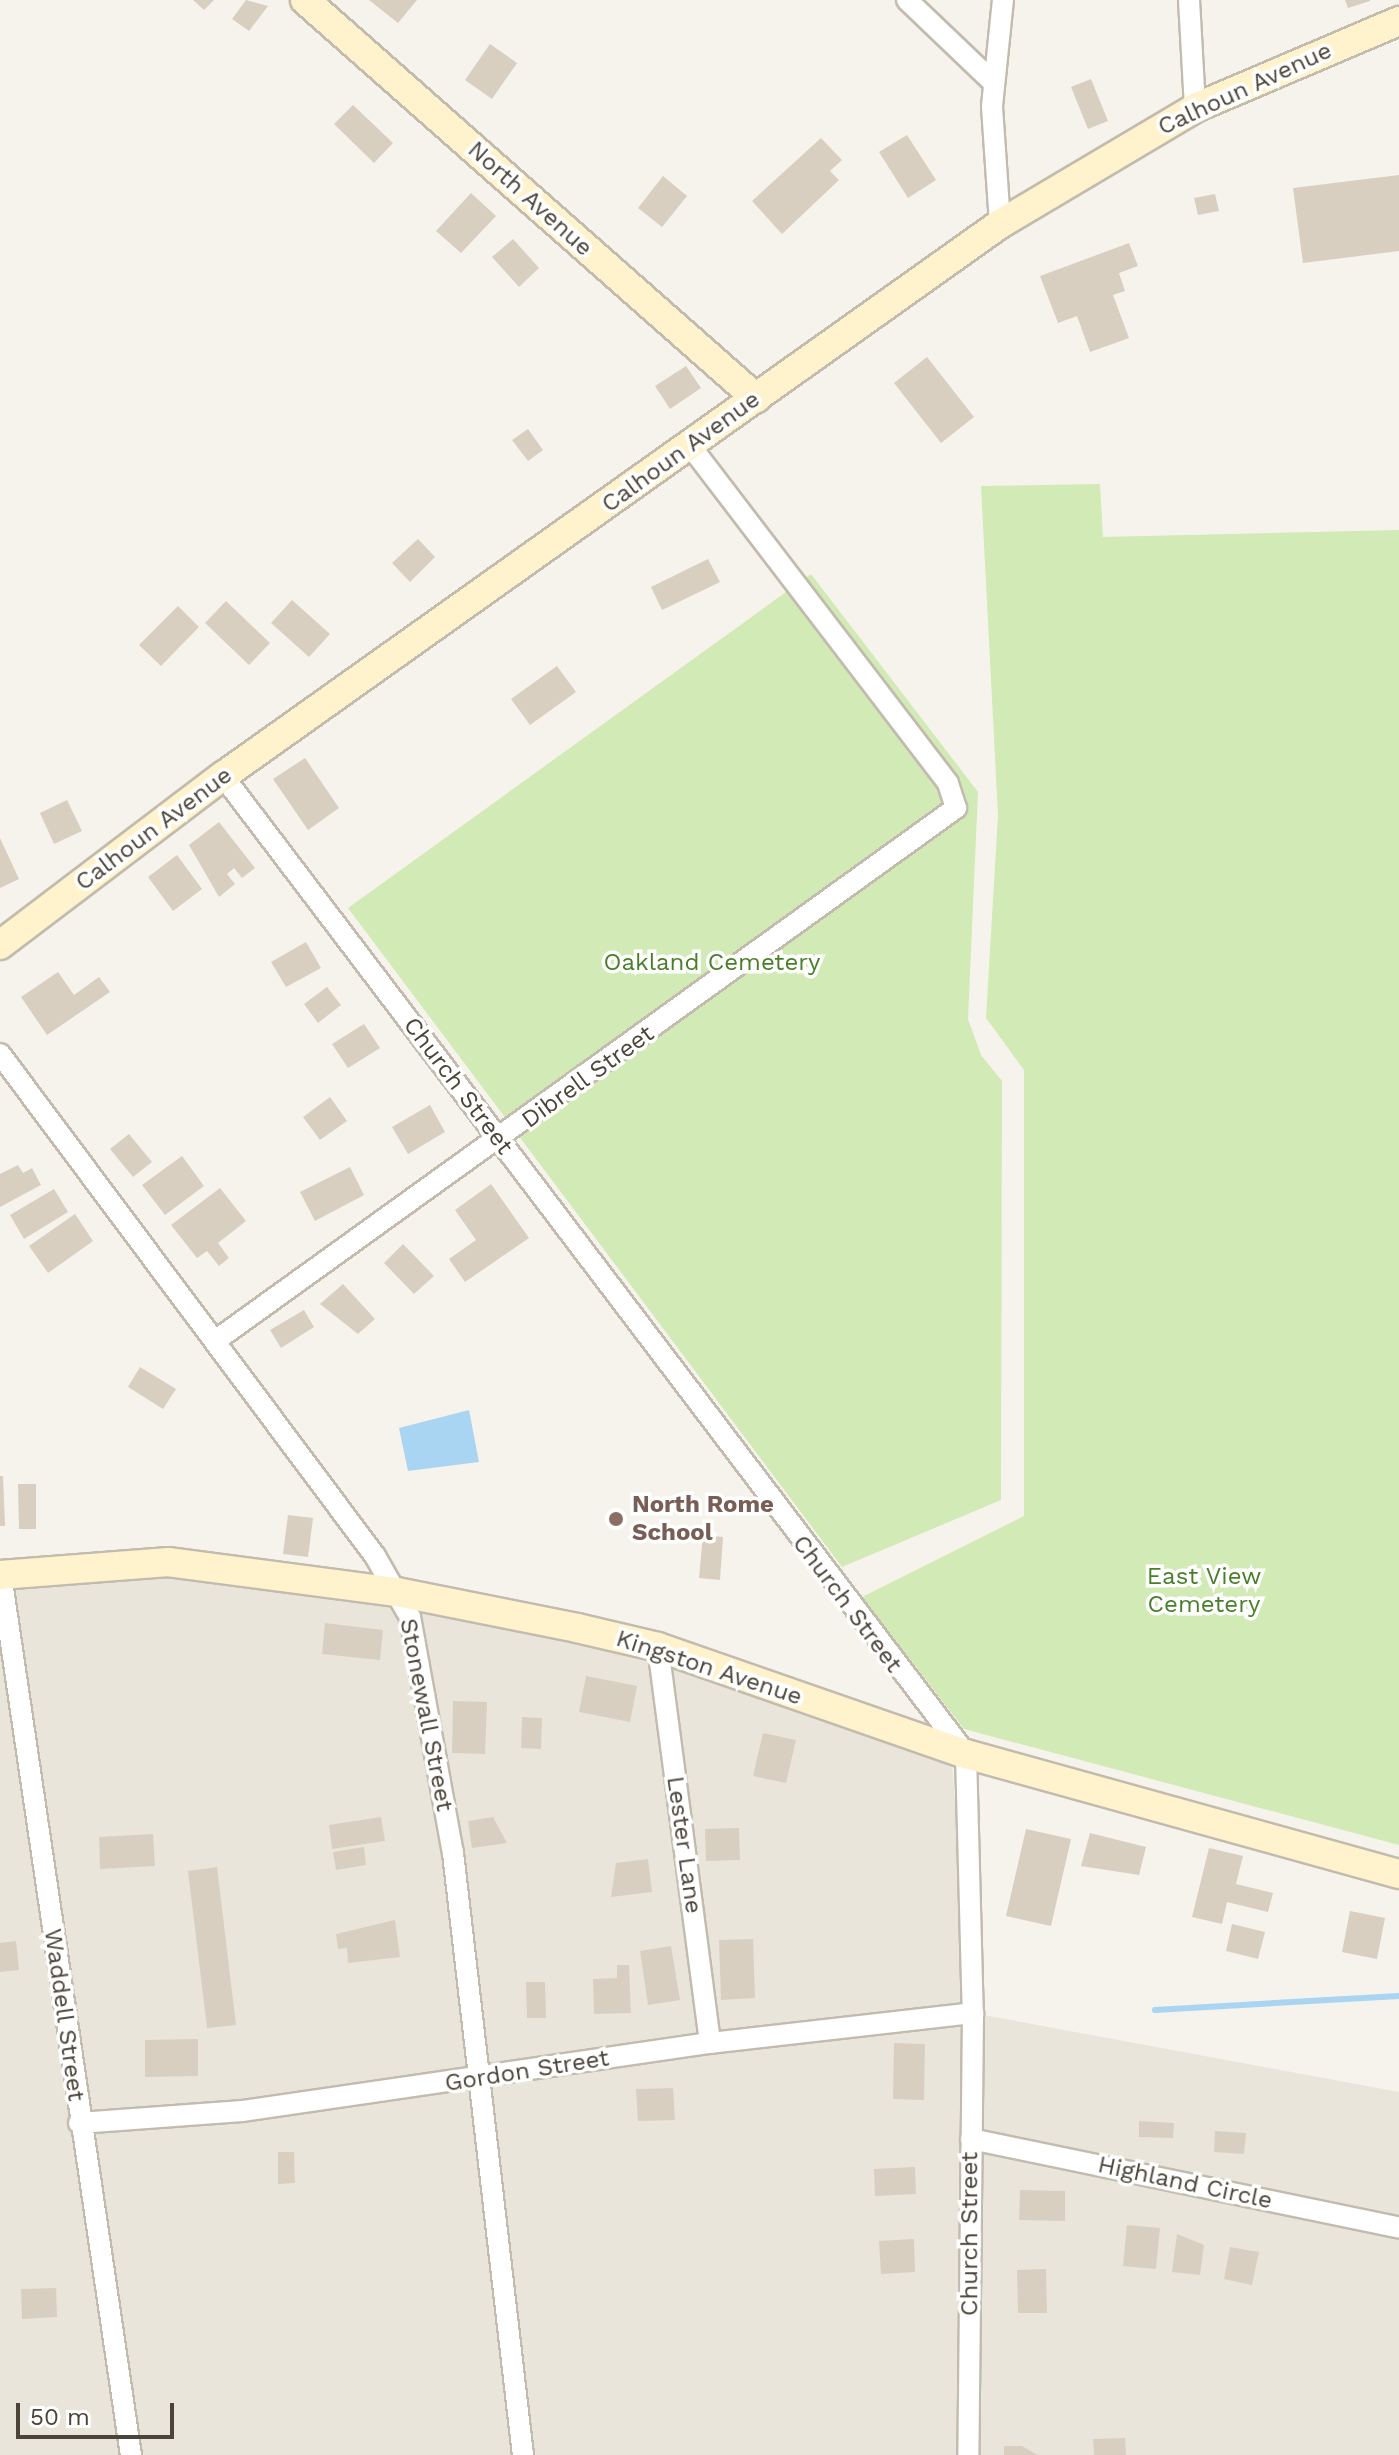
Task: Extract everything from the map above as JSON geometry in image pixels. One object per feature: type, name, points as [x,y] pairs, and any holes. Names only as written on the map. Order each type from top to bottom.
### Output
[{"type":"street","points":[[907,0],[994,83]]},
{"type":"street","points":[[1000,224],[994,83],[1003,0]]},
{"type":"street","points":[[1189,0],[1195,108]]},
{"type":"street","name":"North Avenue","points":[[315,3],[756,398]]},
{"type":"street","name":"Calhoun Avenue","points":[[0,945],[223,776],[1000,224],[1195,108],[1399,21]]},
{"type":"street","name":"Dibrell Street","points":[[215,1341],[499,1140],[956,808],[948,783],[690,446]]},
{"type":"street","name":"Church Street","points":[[223,776],[966,1754],[973,2013],[968,2455]]},
{"type":"street","name":"Stonewall Street","points":[[0,1054],[215,1341],[397,1592],[410,1617],[453,1853],[482,2079],[523,2455]]},
{"type":"street","name":"Kingston Avenue","points":[[1,1575],[168,1562],[397,1592],[658,1647],[966,1754],[1399,1874]]},
{"type":"street","name":"Waddell Street","points":[[1,1575],[79,2123],[131,2455]]},
{"type":"street","name":"Lester Lane","points":[[658,1647],[710,2043]]},
{"type":"street","name":"Gordon Street","points":[[79,2123],[243,2111],[482,2079],[710,2043],[973,2013]]},
{"type":"street","name":"Highland Circle","points":[[971,2139],[1399,2228]]},
{"type":"shaded area","points":[[123,1562],[630,1640],[951,1752],[973,2013],[1399,2092],[1399,2455],[0,2455],[0,1575]]},
{"type":"green space","name":"East View Cemetery","points":[[1100,484],[1103,537],[1399,530],[1399,1845],[964,1729],[862,1597],[1024,1516],[1024,1070],[986,1018],[998,815],[981,486]]},
{"type":"green space","name":"Oakland Cemetery","points":[[811,574],[978,792],[968,1019],[981,1055],[1002,1081],[1001,1500],[842,1567],[348,908]]},
{"type":"water","points":[[469,1410],[479,1462],[408,1471],[399,1428]]},
{"type":"building","points":[[193,0],[214,0],[204,10]]},
{"type":"building","points":[[246,0],[268,6],[249,31],[232,19]]},
{"type":"building","points":[[369,0],[417,0],[398,23]]},
{"type":"building","points":[[1345,0],[1370,0],[1370,1],[1348,8]]},
{"type":"building","points":[[490,44],[517,63],[492,99],[465,80]]},
{"type":"building","points":[[1091,79],[1108,121],[1088,129],[1071,87]]},
{"type":"building","points":[[353,105],[393,143],[374,163],[334,124]]},
{"type":"building","points":[[907,135],[936,180],[908,198],[879,152]]},
{"type":"building","points":[[821,138],[842,160],[830,171],[839,180],[782,234],[752,201]]},
{"type":"building","points":[[1399,175],[1399,251],[1303,263],[1293,188]]},
{"type":"building","points":[[663,176],[687,196],[662,227],[638,208]]},
{"type":"building","points":[[471,193],[496,216],[461,253],[436,231]]},
{"type":"building","points":[[1215,194],[1219,211],[1198,215],[1194,198]]},
{"type":"building","points":[[513,239],[539,268],[519,287],[492,257]]},
{"type":"building","points":[[1129,243],[1138,266],[1119,273],[1125,291],[1113,295],[1129,338],[1090,352],[1077,316],[1058,323],[1040,276]]},
{"type":"building","points":[[927,357],[974,417],[941,443],[894,383]]},
{"type":"building","points":[[686,366],[701,388],[670,409],[655,386]]},
{"type":"building","points":[[528,429],[543,450],[528,461],[512,440]]},
{"type":"building","points":[[418,539],[435,557],[410,582],[392,563]]},
{"type":"building","points":[[708,559],[720,582],[662,610],[651,587]]},
{"type":"building","points":[[292,600],[330,634],[309,657],[271,623]]},
{"type":"building","points":[[226,601],[270,643],[249,665],[205,623]]},
{"type":"building","points":[[178,606],[199,627],[161,666],[139,645]]},
{"type":"building","points":[[557,666],[576,692],[530,725],[511,699]]},
{"type":"building","points":[[305,758],[339,808],[308,830],[273,779]]},
{"type":"building","points":[[67,800],[82,831],[54,844],[40,813]]},
{"type":"building","points":[[219,822],[255,868],[242,878],[234,868],[227,874],[235,884],[219,897],[189,845]]},
{"type":"building","points":[[0,838],[19,879],[0,888]]},
{"type":"building","points":[[177,855],[202,889],[173,911],[148,877]]},
{"type":"building","points":[[306,942],[321,968],[286,987],[271,962]]},
{"type":"building","points":[[58,972],[74,995],[99,977],[110,992],[47,1035],[21,997]]},
{"type":"building","points":[[327,987],[341,1005],[318,1023],[304,1004]]},
{"type":"building","points":[[364,1024],[380,1048],[348,1068],[332,1044]]},
{"type":"building","points":[[330,1097],[347,1121],[320,1140],[303,1117]]},
{"type":"building","points":[[430,1105],[445,1132],[408,1154],[392,1127]]},
{"type":"building","points":[[129,1134],[152,1162],[133,1177],[110,1149]]},
{"type":"building","points":[[182,1156],[204,1186],[165,1215],[142,1185]]},
{"type":"building","points":[[18,1165],[23,1173],[32,1168],[41,1185],[0,1207],[0,1174]]},
{"type":"building","points":[[350,1167],[364,1195],[315,1221],[300,1192]]},
{"type":"building","points":[[491,1184],[529,1238],[465,1282],[449,1259],[476,1240],[455,1210]]},
{"type":"building","points":[[220,1188],[246,1221],[218,1243],[229,1258],[219,1266],[207,1251],[197,1258],[171,1225]]},
{"type":"building","points":[[54,1189],[68,1212],[24,1239],[10,1215]]},
{"type":"building","points":[[75,1214],[93,1241],[48,1273],[29,1246]]},
{"type":"building","points":[[403,1244],[434,1276],[414,1294],[384,1263]]},
{"type":"building","points":[[343,1284],[375,1319],[358,1334],[320,1304]]},
{"type":"building","points":[[304,1310],[314,1327],[281,1348],[270,1330]]},
{"type":"building","points":[[140,1367],[176,1389],[163,1409],[128,1387]]},
{"type":"building","points":[[0,1476],[3,1476],[5,1526],[0,1526]]},
{"type":"building","points":[[18,1484],[36,1484],[36,1529],[19,1529]]},
{"type":"building","points":[[288,1515],[313,1518],[308,1557],[283,1554]]},
{"type":"building","points":[[703,1535],[723,1537],[720,1580],[699,1578]]},
{"type":"building","points":[[325,1623],[383,1630],[380,1660],[322,1654]]},
{"type":"building","points":[[586,1676],[637,1686],[630,1722],[579,1712]]},
{"type":"building","points":[[453,1701],[487,1702],[485,1754],[452,1753]]},
{"type":"building","points":[[522,1717],[542,1718],[541,1749],[521,1748]]},
{"type":"building","points":[[763,1733],[796,1740],[786,1783],[753,1776]]},
{"type":"building","points":[[381,1817],[385,1841],[332,1849],[329,1825]]},
{"type":"building","points":[[493,1817],[507,1843],[472,1848],[468,1821]]},
{"type":"building","points":[[739,1828],[740,1860],[706,1861],[705,1829]]},
{"type":"building","points":[[1026,1829],[1071,1839],[1051,1926],[1006,1916]]},
{"type":"building","points":[[1090,1833],[1146,1847],[1139,1875],[1081,1866]]},
{"type":"building","points":[[153,1834],[155,1866],[100,1869],[99,1837]]},
{"type":"building","points":[[364,1847],[366,1865],[336,1870],[333,1852]]},
{"type":"building","points":[[1209,1848],[1243,1856],[1236,1884],[1273,1893],[1268,1912],[1227,1902],[1222,1924],[1192,1917]]},
{"type":"building","points":[[648,1859],[652,1892],[611,1897],[616,1863]]},
{"type":"building","points":[[217,1867],[236,2025],[207,2028],[188,1871]]},
{"type":"building","points":[[1350,1911],[1385,1918],[1377,1959],[1342,1952]]},
{"type":"building","points":[[395,1920],[400,1957],[348,1963],[347,1948],[338,1949],[336,1934]]},
{"type":"building","points":[[1232,1924],[1265,1932],[1258,1959],[1226,1951]]},
{"type":"building","points":[[753,1939],[755,1998],[721,2000],[719,1940]]},
{"type":"building","points":[[16,1941],[19,1970],[0,1972],[0,1943]]},
{"type":"building","points":[[671,1946],[680,2000],[648,2005],[640,1951]]},
{"type":"building","points":[[617,1965],[629,1965],[631,2013],[594,2014],[593,1979],[617,1978]]},
{"type":"building","points":[[526,1982],[545,1982],[546,2018],[527,2018]]},
{"type":"building","points":[[198,2039],[198,2076],[145,2077],[145,2040]]},
{"type":"building","points":[[894,2043],[925,2044],[924,2100],[893,2099]]},
{"type":"building","points":[[673,2088],[675,2120],[638,2121],[636,2089]]},
{"type":"building","points":[[1139,2121],[1174,2123],[1173,2138],[1139,2137]]},
{"type":"building","points":[[1215,2131],[1246,2133],[1244,2154],[1214,2152]]},
{"type":"building","points":[[278,2152],[294,2152],[295,2183],[278,2184]]},
{"type":"building","points":[[915,2167],[916,2194],[875,2196],[874,2169]]},
{"type":"building","points":[[1020,2190],[1065,2191],[1065,2221],[1019,2220]]},
{"type":"building","points":[[1127,2225],[1160,2228],[1156,2269],[1123,2266]]},
{"type":"building","points":[[1177,2234],[1204,2245],[1200,2275],[1172,2272]]},
{"type":"building","points":[[914,2239],[915,2272],[881,2274],[879,2241]]},
{"type":"building","points":[[1230,2247],[1259,2252],[1252,2285],[1224,2279]]},
{"type":"building","points":[[1046,2269],[1047,2313],[1018,2313],[1017,2270]]},
{"type":"building","points":[[56,2288],[57,2317],[22,2319],[21,2289]]},
{"type":"building","points":[[1125,2438],[1126,2455],[1094,2455],[1093,2439]]},
{"type":"building","points":[[1004,2446],[1022,2446],[1038,2455],[1004,2455]]},
{"type":"waterway","points":[[1155,2010],[1399,1996]]},
{"type":"place","name":"North Rome School","points":[[616,1519]]}]
